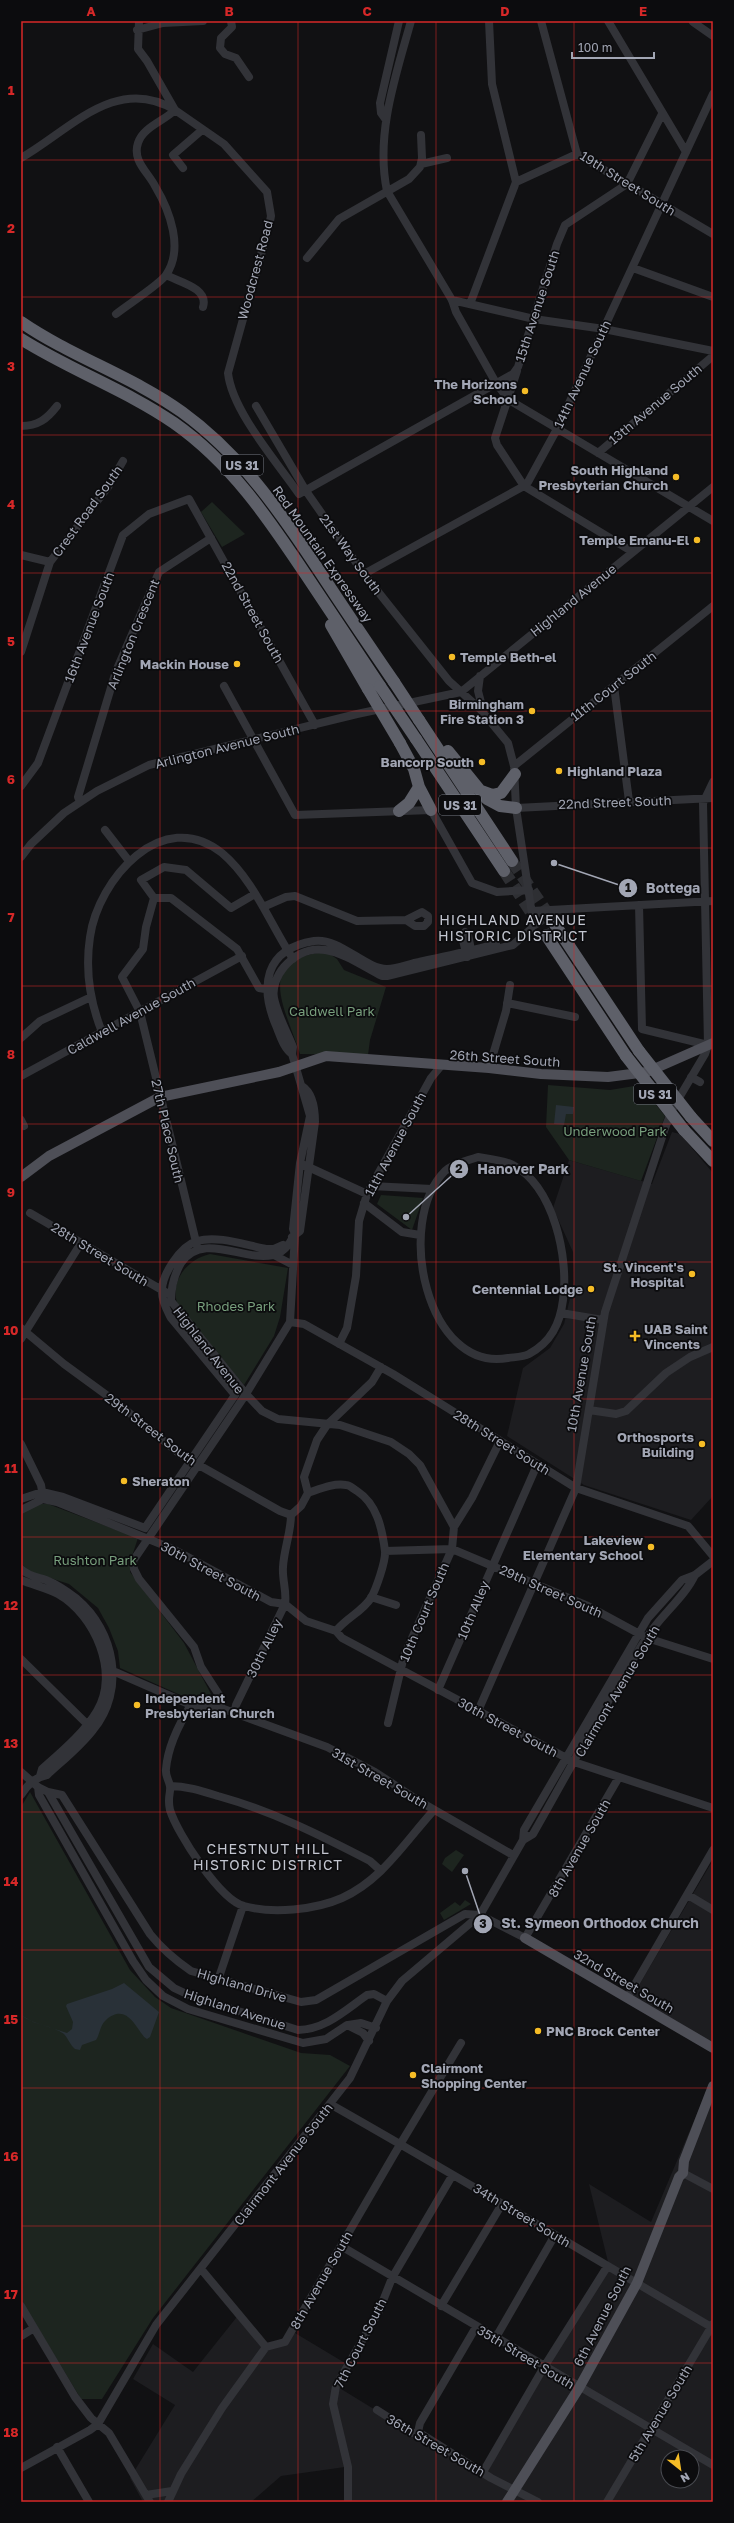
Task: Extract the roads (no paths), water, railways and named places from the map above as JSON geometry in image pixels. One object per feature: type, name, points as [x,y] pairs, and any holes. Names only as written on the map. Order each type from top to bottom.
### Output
[{"type":"highway","name":"Red Mountain Expressway","points":[[21,322],[155,395],[181,412],[218,440],[245,468],[283,517],[419,720],[432,735],[512,861]]},
{"type":"highway","name":"Red Mountain Expressway","points":[[21,338],[174,423],[211,452],[238,479],[259,506],[300,566],[374,687],[416,739],[504,871]]},
{"type":"highway","points":[[374,687],[414,769],[419,788],[431,810]]},
{"type":"highway","points":[[432,735],[487,799],[500,806],[516,808]]},
{"type":"highway","points":[[480,791],[492,795],[502,793],[514,770]]},
{"type":"highway","points":[[399,811],[409,803],[419,788]]},
{"type":"highway","name":"US 31","points":[[552,920],[639,1051],[691,1117],[713,1141]]},
{"type":"highway","name":"US 31","points":[[546,935],[626,1056],[684,1130],[713,1161]]},
{"type":"main road","name":"26th Street South","points":[[21,1177],[50,1156],[160,1097],[296,1066],[326,1056],[441,1066],[489,1068],[541,1074],[608,1077],[647,1072],[710,1044]]},
{"type":"main road","name":"32nd Street South","points":[[525,1938],[713,2048]]},
{"type":"main road","name":"6th Avenue South","points":[[507,2502],[516,2491],[579,2388],[637,2283],[679,2177],[683,2173],[684,2161],[713,2086]]},
{"type":"street","name":"Woodcrest Road","points":[[139,21],[137,30],[140,54],[148,61],[175,110],[224,144],[267,192],[271,216],[229,362],[229,386],[238,405],[299,494],[306,491]]},
{"type":"street","points":[[137,30],[163,23],[204,21]]},
{"type":"street","points":[[231,21],[232,28],[221,38],[220,48],[225,54],[236,58],[249,77]]},
{"type":"street","points":[[386,120],[381,113],[380,103],[399,21]]},
{"type":"street","points":[[411,21],[390,94],[386,120],[384,174],[387,191],[452,300],[456,312],[496,383],[509,400],[713,521]]},
{"type":"street","points":[[470,304],[516,182],[492,84],[489,21]]},
{"type":"street","name":"19th Street South","points":[[541,21],[576,154],[713,234]]},
{"type":"street","points":[[608,21],[686,152]]},
{"type":"street","points":[[692,22],[713,36]]},
{"type":"street","name":"14th Avenue South","points":[[524,486],[556,429],[633,268],[713,94]]},
{"type":"street","points":[[21,158],[107,102],[125,97],[139,97],[163,102],[175,110],[166,118],[148,129],[138,142],[136,151],[137,160],[155,186],[170,216],[174,254],[166,275],[116,314]]},
{"type":"street","name":"15th Avenue South","points":[[306,491],[454,409],[513,374],[518,367],[557,244],[565,225],[627,184],[662,114]]},
{"type":"street","points":[[183,168],[173,155],[202,130]]},
{"type":"street","points":[[421,135],[421,164]]},
{"type":"street","points":[[516,182],[576,154]]},
{"type":"street","points":[[307,258],[339,219],[409,179],[421,164],[447,158]]},
{"type":"street","points":[[633,268],[713,297]]},
{"type":"street","points":[[166,275],[197,289],[203,294],[205,301],[203,307]]},
{"type":"street","points":[[452,300],[534,319],[604,329],[713,351]]},
{"type":"street","name":"13th Avenue South","points":[[598,454],[713,356]]},
{"type":"street","points":[[518,367],[509,400],[495,438],[497,445],[523,482],[524,486],[633,552]]},
{"type":"street","points":[[21,426],[38,423],[48,417],[57,406]]},
{"type":"street","name":"21st Way South","points":[[256,406],[306,491],[364,574],[449,681],[461,692]]},
{"type":"street","name":"Crest Road South","points":[[21,652],[50,562],[108,487],[123,461]]},
{"type":"street","points":[[364,574],[524,486]]},
{"type":"street","name":"Highland Avenue","points":[[461,692],[713,487]]},
{"type":"street","name":"22nd Street South","points":[[189,499],[315,725]]},
{"type":"street","name":"16th Avenue South","points":[[21,786],[38,763],[123,535],[149,514],[189,499]]},
{"type":"street","name":"Arlington Crescent","points":[[80,802],[78,797],[116,671],[159,572],[212,538]]},
{"type":"street","points":[[21,554],[50,562]]},
{"type":"street","name":"11th Court South","points":[[514,770],[614,686],[713,606]]},
{"type":"street","points":[[480,676],[478,699],[484,715]]},
{"type":"street","points":[[224,686],[295,814],[399,811],[419,808],[431,810],[472,883],[497,892],[529,890]]},
{"type":"street","points":[[614,686],[629,801]]},
{"type":"street","points":[[270,990],[281,970],[302,952],[320,948],[335,952],[382,976],[404,974],[519,940],[531,930],[532,911],[516,808],[514,770],[508,743],[484,715],[461,692]]},
{"type":"street","name":"Arlington Avenue South","points":[[21,857],[31,844],[64,813],[97,791],[149,765],[253,739],[461,692]]},
{"type":"street","points":[[639,905],[642,1029],[710,1044],[704,901],[704,799],[713,782]]},
{"type":"street","name":"22nd Street South","points":[[516,808],[629,801],[713,798]]},
{"type":"street","points":[[105,830],[129,861]]},
{"type":"street","points":[[102,1032],[91,997],[87,964],[90,936],[104,895],[129,861],[157,842],[189,840],[206,844],[221,852],[234,865],[254,894],[293,959]]},
{"type":"street","points":[[254,894],[231,908],[186,870],[164,867],[141,880],[154,898],[171,898],[237,949],[259,988],[270,990]]},
{"type":"street","points":[[262,907],[286,896],[295,896],[357,921],[406,920]]},
{"type":"street","name":"27th Place South","points":[[154,898],[146,927],[143,949],[122,977],[140,1012],[197,1245]]},
{"type":"street","points":[[532,911],[713,901]]},
{"type":"street","points":[[162,1291],[171,1263],[197,1245],[210,1240],[274,1249],[282,1246],[300,1231],[304,1165],[315,1109],[307,1089],[302,1086],[292,1054],[286,1050],[271,1015],[269,971],[276,959],[287,950],[316,941],[328,941],[387,969],[469,954]]},
{"type":"street","name":"Caldwell Avenue South","points":[[21,1076],[242,956]]},
{"type":"street","points":[[489,1068],[507,1003],[510,985]]},
{"type":"street","points":[[21,1038],[40,1021],[91,997]]},
{"type":"street","points":[[507,1003],[575,1017]]},
{"type":"street","name":"10th Avenue South","points":[[478,1711],[576,1488],[603,1320],[662,1137],[673,1108],[710,1044]]},
{"type":"street","name":"11th Avenue South","points":[[340,1344],[347,1328],[356,1276],[359,1221],[364,1203],[369,1190],[431,1078],[441,1066]]},
{"type":"street","points":[[691,1077],[700,1082]]},
{"type":"street","points":[[478,1157],[513,1165],[526,1174],[537,1185],[557,1230],[566,1279],[561,1313],[554,1330],[546,1341],[526,1355],[496,1360],[472,1353],[448,1331],[431,1299],[420,1258],[420,1235],[423,1213],[432,1188],[450,1168],[478,1157]]},
{"type":"street","points":[[304,1165],[369,1190],[432,1188]]},
{"type":"street","points":[[364,1203],[402,1232],[420,1235]]},
{"type":"street","name":"28th Street South","points":[[30,1213],[162,1291],[171,1294]]},
{"type":"street","points":[[197,1245],[263,1256],[274,1255],[288,1246],[295,1234]]},
{"type":"street","points":[[246,1394],[290,1322],[295,1234]]},
{"type":"street","points":[[22,1333],[81,1243]]},
{"type":"street","name":"Highland Avenue","points":[[197,1245],[185,1257],[179,1267],[171,1288],[174,1306],[246,1394],[148,1539],[134,1561],[134,1569],[194,1647],[201,1667],[221,1698],[221,1708]]},
{"type":"street","points":[[274,1255],[293,1264]]},
{"type":"street","name":"Highland Avenue","points":[[145,1528],[189,1460],[235,1395],[171,1318],[164,1303],[162,1291]]},
{"type":"street","points":[[561,1313],[603,1320]]},
{"type":"street","name":"28th Street South","points":[[290,1322],[304,1324],[381,1367],[576,1488],[682,1523],[693,1530],[713,1556]]},
{"type":"street","name":"29th Street South","points":[[22,1333],[189,1460],[280,1511],[291,1515]]},
{"type":"street","points":[[588,1410],[616,1414],[626,1411],[666,1373],[690,1357],[713,1347]]},
{"type":"street","points":[[308,1493],[304,1476],[317,1440],[327,1425],[372,1382],[381,1367]]},
{"type":"street","points":[[235,1395],[246,1394]]},
{"type":"street","points":[[246,1394],[262,1411],[278,1419],[327,1425],[340,1425],[378,1437],[409,1454],[420,1465],[439,1503],[454,1527],[472,1498],[500,1441]]},
{"type":"street","points":[[21,1444],[41,1485],[43,1496]]},
{"type":"street","name":"10th Alley","points":[[438,1690],[537,1465]]},
{"type":"street","points":[[332,1485],[348,1485],[366,1497],[374,1509],[380,1524],[385,1551],[379,1579],[371,1597],[359,1612],[336,1631],[306,1621],[285,1604],[286,1595],[282,1569],[284,1546],[291,1515],[300,1506],[308,1493],[332,1485]]},
{"type":"street","points":[[21,1510],[43,1496]]},
{"type":"street","points":[[43,1496],[148,1539]]},
{"type":"street","points":[[21,1499],[43,1496],[63,1497],[145,1528]]},
{"type":"street","name":"10th Court South","points":[[388,1723],[404,1656],[452,1549],[454,1527]]},
{"type":"street","name":"30th Street South","points":[[145,1528],[148,1539],[173,1550],[271,1602],[285,1604]]},
{"type":"street","name":"29th Street South","points":[[385,1551],[452,1549],[588,1606],[647,1638],[713,1659]]},
{"type":"street","points":[[695,1575],[713,1561]]},
{"type":"street","name":"Clairmont Avenue South","points":[[523,1840],[524,1830],[638,1632],[664,1598],[682,1580],[695,1575]]},
{"type":"street","name":"Clairmont Avenue South","points":[[98,2424],[156,2325],[350,2078],[376,2028],[387,2001],[402,1981],[480,1915],[513,1855],[523,1840],[532,1834],[647,1638],[665,1614],[689,1587],[695,1575]]},
{"type":"street","points":[[21,1795],[37,1782],[42,1769],[90,1728],[106,1708],[111,1694],[110,1669],[104,1636],[87,1609],[63,1590],[47,1581],[22,1577]]},
{"type":"street","points":[[371,1597],[396,1605]]},
{"type":"street","name":"30th Alley","points":[[234,1714],[236,1705],[285,1604]]},
{"type":"street","name":"30th Street South","points":[[336,1631],[342,1638],[400,1670],[574,1762],[713,1808]]},
{"type":"street","points":[[21,1659],[90,1728]]},
{"type":"street","name":"31st Street South","points":[[110,1669],[191,1705],[221,1708],[327,1747],[375,1772],[434,1810],[513,1855]]},
{"type":"street","points":[[191,1705],[177,1728],[167,1757],[166,1778],[170,1786],[167,1797],[170,1811],[189,1848],[219,1889],[243,1906],[285,1910],[310,1908],[326,1904],[370,1883],[380,1870],[390,1863],[434,1810]]},
{"type":"street","points":[[21,1772],[37,1782],[48,1792]]},
{"type":"street","name":"8th Avenue South","points":[[525,1938],[619,1777]]},
{"type":"street","name":"Highland Avenue","points":[[37,1782],[39,1795],[133,1961],[146,1980],[163,1996],[188,2009],[302,2043],[326,2039],[347,2026],[360,2023],[376,2028]]},
{"type":"street","points":[[170,1786],[182,1786],[208,1793],[281,1817],[370,1861],[380,1870]]},
{"type":"street","name":"Highland Avenue","points":[[48,1792],[149,1967],[174,1988],[190,1996],[298,2030],[324,2026],[366,1995],[374,1994],[387,2001]]},
{"type":"street","name":"Highland Drive","points":[[48,1792],[62,1795],[160,1947],[191,1971],[218,1980],[301,2002],[316,2000],[465,1914],[480,1915]]},
{"type":"street","points":[[627,1998],[713,1850]]},
{"type":"street","points":[[688,1895],[713,1910]]},
{"type":"street","points":[[218,1980],[243,1906]]},
{"type":"street","name":"32nd Street South","points":[[480,1915],[525,1938]]},
{"type":"street","points":[[347,2026],[363,2033],[369,2041]]},
{"type":"street","name":"8th Avenue South","points":[[266,2348],[285,2342],[461,2043]]},
{"type":"street","name":"34th Street South","points":[[330,2104],[401,2144],[452,2176],[555,2235],[607,2267],[712,2326]]},
{"type":"street","points":[[683,2173],[713,2189]]},
{"type":"street","name":"7th Court South","points":[[348,2502],[348,2467],[334,2404],[336,2386],[379,2311],[392,2278],[452,2176]]},
{"type":"street","points":[[440,2306],[502,2204]]},
{"type":"street","points":[[495,2339],[555,2235]]},
{"type":"street","name":"35th Street South","points":[[341,2246],[495,2339],[713,2466]]},
{"type":"street","points":[[483,2472],[544,2367],[607,2267]]},
{"type":"street","points":[[168,2502],[172,2491],[222,2408],[266,2348],[201,2269]]},
{"type":"street","points":[[21,2306],[75,2397],[91,2418],[109,2433],[148,2498],[172,2491]]},
{"type":"street","name":"5th Avenue South","points":[[607,2502],[712,2326]]},
{"type":"street","points":[[418,2432],[420,2423],[476,2327]]},
{"type":"street","points":[[21,2336],[34,2328]]},
{"type":"street","name":"36th Street South","points":[[377,2410],[413,2433],[418,2432],[483,2472],[538,2502]]},
{"type":"street","points":[[21,2468],[98,2424]]},
{"type":"street","points":[[57,2447],[89,2502]]},
{"type":"tunnel","points":[[512,861],[552,920]]},
{"type":"tunnel","points":[[504,871],[546,935]]},
{"type":"place","name":"The Horizons School","points":[[525,391]]},
{"type":"place","name":"South Highland Presbyterian Church","points":[[676,477]]},
{"type":"place","name":"Temple Emanu-El","points":[[697,540]]},
{"type":"place","name":"Temple Beth-el","points":[[452,657]]},
{"type":"place","name":"Mackin House","points":[[237,664]]},
{"type":"place","name":"Birmingham Fire Station 3","points":[[532,711]]},
{"type":"place","name":"Bancorp South","points":[[482,762]]},
{"type":"place","name":"Highland Plaza","points":[[559,771]]},
{"type":"place","name":"Bottega","points":[[554,863]]},
{"type":"place","name":"Hanover Park","points":[[406,1217]]},
{"type":"place","name":"St. Vincent's Hospital","points":[[692,1274]]},
{"type":"place","name":"Centennial Lodge","points":[[591,1289]]},
{"type":"place","name":"UAB Saint Vincents","points":[[635,1336]]},
{"type":"place","name":"Orthosports Building","points":[[702,1444]]},
{"type":"place","name":"Sheraton","points":[[124,1481]]},
{"type":"place","name":"Lakeview Elementary School","points":[[651,1547]]},
{"type":"place","name":"Independent Presbyterian Church","points":[[137,1705]]},
{"type":"place","name":"St. Symeon Orthodox Church","points":[[465,1871]]},
{"type":"place","name":"PNC Brock Center","points":[[538,2031]]},
{"type":"place","name":"Clairmont Shopping Center","points":[[413,2075]]},
{"type":"district","name":"HIGHLAND AVENUE HISTORIC DISTRICT","points":[[513,928]]},
{"type":"district","name":"CHESTNUT HILL HISTORIC DISTRICT","points":[[268,1856]]},
{"type":"park label","name":"Caldwell Park","points":[[332,1011]]},
{"type":"park label","name":"Underwood Park","points":[[615,1131]]},
{"type":"park label","name":"Rhodes Park","points":[[236,1306]]},
{"type":"park label","name":"Rushton Park","points":[[95,1560]]}]
